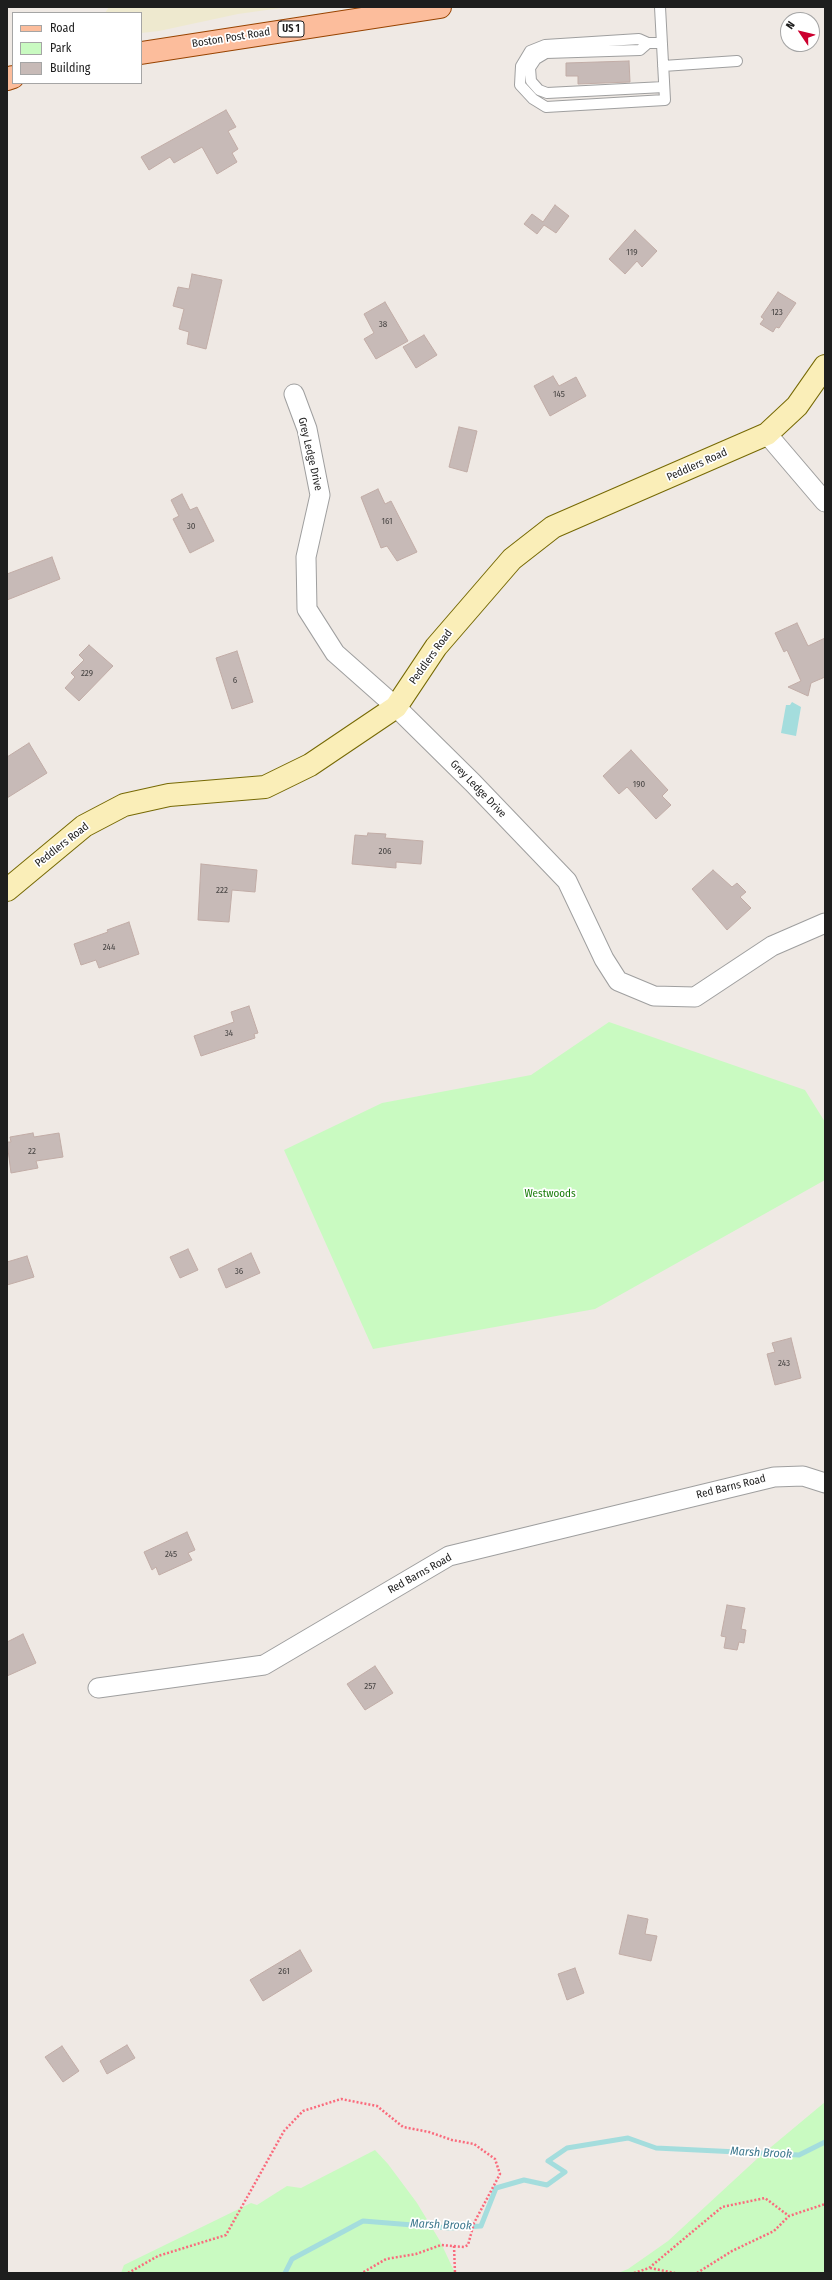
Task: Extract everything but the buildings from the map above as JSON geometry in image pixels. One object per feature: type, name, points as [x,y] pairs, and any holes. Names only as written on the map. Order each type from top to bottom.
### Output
[{"type":"main road","name":"Boston Post Road","points":[[142,53],[440,7]]},
{"type":"street","name":"Peddlers Road","points":[[7,890],[84,826],[124,805],[169,795],[265,787],[310,765],[396,707],[436,647],[512,559],[553,527],[767,434],[797,406],[825,366]]},
{"type":"street","name":"Grey Ledge Drive","points":[[294,394],[307,429],[320,495],[306,557],[307,609],[335,653],[396,707],[473,783],[567,881],[604,959],[618,981],[654,996],[695,997],[772,946],[825,923]]},
{"type":"street","points":[[767,434],[825,502]]},
{"type":"street","name":"Red Barns Road","points":[[98,1688],[264,1665],[448,1556],[774,1477],[804,1476],[825,1483]]},
{"type":"lane","points":[[660,7],[662,43],[664,87],[665,100],[546,107],[533,99],[520,84],[521,66],[530,51],[546,44],[639,39],[648,43],[662,43]]},
{"type":"lane","points":[[648,43],[640,50],[546,53],[536,59],[530,68],[531,81],[539,90],[547,92],[664,87]]},
{"type":"lane","points":[[663,66],[737,61]]},
{"type":"path","points":[[128,2273],[158,2256],[226,2235],[284,2132],[303,2111],[341,2099],[377,2106],[403,2127],[429,2132],[452,2140],[474,2144],[495,2159],[500,2174],[474,2223],[468,2245],[464,2247],[441,2245],[416,2254],[386,2259],[362,2273]]},
{"type":"path","points":[[634,2273],[649,2268],[722,2207],[765,2198],[789,2216]]},
{"type":"path","points":[[696,2273],[732,2250],[774,2230],[789,2216],[825,2204]]},
{"type":"path","points":[[454,2246],[455,2273]]},
{"type":"path","points":[[649,2268],[675,2273]]},
{"type":"shaded area","points":[[109,7],[288,7],[238,14],[159,31],[142,33],[142,12],[106,12]]},
{"type":"green space","name":"Westwoods","points":[[609,1022],[805,1090],[825,1122],[825,1180],[595,1309],[373,1349],[284,1150],[382,1103],[531,1075]]},
{"type":"green space","points":[[825,2102],[825,2273],[618,2273],[628,2269],[668,2241],[759,2157]]},
{"type":"green space","points":[[375,2150],[388,2164],[417,2203],[440,2241],[455,2273],[121,2273],[124,2265],[251,2203],[257,2205],[287,2186],[301,2188]]},
{"type":"water","points":[[792,702],[801,707],[796,736],[781,733],[786,705],[790,705]]},
{"type":"waterway","name":"Marsh Brook","points":[[285,2273],[292,2259],[363,2221],[450,2228],[481,2226],[496,2188],[524,2180],[547,2185],[565,2172],[548,2161],[567,2148],[628,2138],[656,2148],[799,2155],[825,2142]]}]
